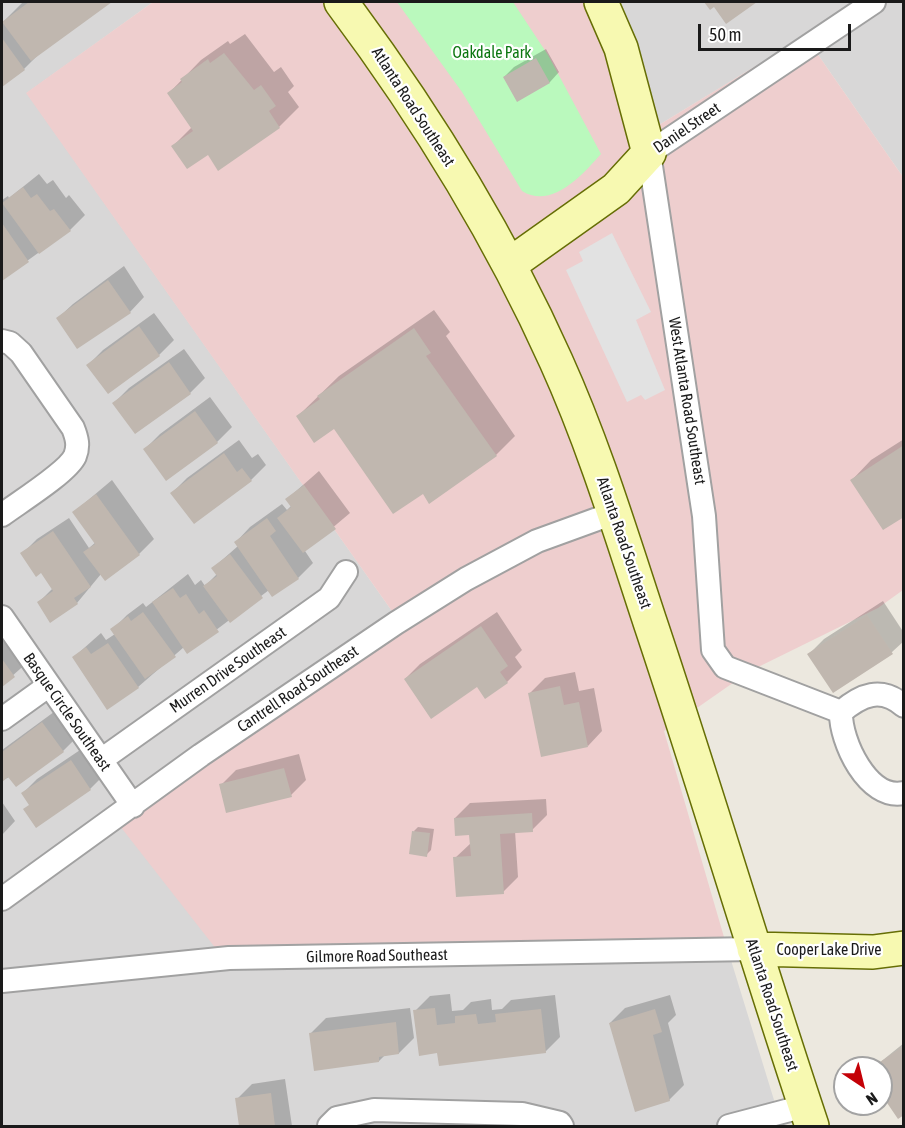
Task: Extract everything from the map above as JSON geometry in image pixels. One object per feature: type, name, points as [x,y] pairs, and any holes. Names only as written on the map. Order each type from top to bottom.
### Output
[{"type":"main road","name":"Atlanta Road Southeast","points":[[342,2],[440,147],[509,265],[572,397],[614,513],[808,1116]]},
{"type":"main road","points":[[601,2],[621,48],[649,153]]},
{"type":"main road","name":"Daniel Street","points":[[509,265],[616,189],[649,153]]},
{"type":"main road","name":"Cooper Lake Drive","points":[[754,949],[873,952],[903,948]]},
{"type":"street","name":"Daniel Street","points":[[649,153],[874,2]]},
{"type":"street","name":"West Atlanta Road Southeast","points":[[649,153],[704,516],[714,650],[725,667],[842,712]]},
{"type":"street","points":[[2,341],[10,343],[21,353],[73,428],[78,442],[75,457],[65,468],[2,515]]},
{"type":"street","name":"Cantrell Road Southeast","points":[[2,898],[201,755],[396,623],[466,579],[537,542],[614,513]]},
{"type":"street","name":"Murren Drive Southeast","points":[[101,760],[329,598],[346,572]]},
{"type":"street","name":"Basque Circle Southeast","points":[[2,617],[133,806]]},
{"type":"street","points":[[2,719],[48,686]]},
{"type":"street","points":[[903,706],[895,698],[872,693],[858,698],[842,712],[841,727],[849,748],[867,778],[884,792],[903,793]]},
{"type":"street","name":"Gilmore Road Southeast","points":[[2,981],[229,958],[589,954],[754,949]]},
{"type":"street","points":[[329,1126],[337,1118],[374,1110],[522,1114],[560,1123],[562,1126]]},
{"type":"street","points":[[729,1126],[808,1116]]},
{"type":"shaded area","points":[[2,2],[153,2],[27,93],[406,631],[223,726],[726,944],[782,1126],[2,1126]]},
{"type":"shaded area","points":[[153,2],[600,2],[631,142],[805,36],[903,177],[903,590],[878,608],[750,671],[664,731],[726,944],[231,968],[109,812],[223,726],[406,631],[26,93]]},
{"type":"shaded area","points":[[600,2],[903,2],[903,177],[805,36],[631,142]]},
{"type":"shaded area","points":[[612,233],[651,312],[636,320],[665,390],[645,400],[641,395],[627,402],[566,270],[583,261],[579,252]]},
{"type":"green space","name":"Oakdale Park","points":[[397,2],[513,2],[548,55],[601,154],[576,180],[555,193],[533,196],[522,191],[462,92]]},
{"type":"building","points":[[29,2],[112,2],[31,61],[2,22]]},
{"type":"building","points":[[704,2],[757,2],[726,24],[714,7],[710,10]]},
{"type":"building","points":[[2,38],[25,70],[2,87]]},
{"type":"building","points":[[224,53],[254,90],[261,85],[276,106],[269,111],[280,128],[218,171],[208,155],[187,169],[171,146],[193,131],[167,93],[182,82],[180,79],[208,59],[210,63]]},
{"type":"building","points":[[536,58],[550,83],[517,102],[503,77]]},
{"type":"building","points":[[23,187],[31,198],[37,194],[50,211],[54,209],[71,231],[39,254],[2,203]]},
{"type":"building","points":[[2,223],[29,262],[2,281]]},
{"type":"building","points":[[108,280],[131,313],[77,349],[56,318]]},
{"type":"building","points":[[139,326],[160,356],[108,394],[86,365]]},
{"type":"building","points":[[414,328],[431,353],[426,356],[497,456],[429,504],[423,494],[393,514],[334,429],[314,443],[296,416],[320,399],[317,396]]},
{"type":"building","points":[[169,362],[191,394],[135,434],[112,403]]},
{"type":"building","points":[[195,411],[218,443],[166,481],[143,449]]},
{"type":"building","points":[[904,445],[904,517],[883,530],[850,480]]},
{"type":"building","points":[[224,453],[237,472],[242,468],[252,481],[194,524],[170,493]]},
{"type":"building","points":[[304,485],[336,529],[303,553],[277,518],[291,507],[285,499]]},
{"type":"building","points":[[96,494],[140,555],[105,581],[83,552],[95,544],[72,512]]},
{"type":"building","points":[[267,518],[276,531],[270,536],[299,579],[272,597],[234,542]]},
{"type":"building","points":[[53,531],[91,587],[74,598],[78,604],[50,623],[37,602],[53,591],[41,573],[36,577],[20,553]]},
{"type":"building","points":[[230,554],[263,598],[230,623],[203,586],[217,576],[211,568]]},
{"type":"building","points":[[173,588],[180,598],[186,594],[199,614],[204,610],[219,632],[187,654],[152,602]]},
{"type":"building","points":[[143,612],[176,657],[145,679],[110,629],[128,616],[131,621]]},
{"type":"building","points":[[867,615],[893,654],[833,693],[807,654]]},
{"type":"building","points":[[481,626],[508,666],[500,672],[508,683],[485,699],[477,687],[431,719],[404,679]]},
{"type":"building","points":[[108,643],[139,688],[107,710],[72,657],[86,647],[91,654]]},
{"type":"building","points":[[2,659],[15,677],[2,687]]},
{"type":"building","points":[[560,686],[564,705],[579,702],[588,747],[541,757],[528,693]]},
{"type":"building","points":[[42,722],[64,752],[16,787],[8,777],[2,782],[2,752]]},
{"type":"building","points":[[71,760],[91,790],[36,828],[23,809],[29,805],[21,793]]},
{"type":"building","points":[[284,768],[292,797],[226,813],[219,784]]},
{"type":"building","points":[[532,813],[533,832],[500,834],[504,894],[456,897],[453,857],[471,856],[469,835],[455,836],[454,818]]},
{"type":"building","points":[[412,831],[430,833],[427,857],[409,854]]},
{"type":"building","points":[[435,1008],[437,1025],[455,1023],[455,1016],[476,1014],[478,1024],[496,1022],[495,1014],[541,1009],[546,1053],[439,1066],[437,1053],[419,1056],[413,1010]]},
{"type":"building","points":[[655,1009],[662,1032],[653,1035],[670,1101],[635,1112],[609,1023]]},
{"type":"building","points":[[396,1022],[399,1054],[379,1057],[379,1062],[314,1071],[309,1033]]},
{"type":"building","points":[[904,1046],[904,1115],[898,1119],[893,1112],[893,1056],[889,1056]]},
{"type":"building","points":[[271,1093],[275,1126],[239,1126],[235,1098]]}]
